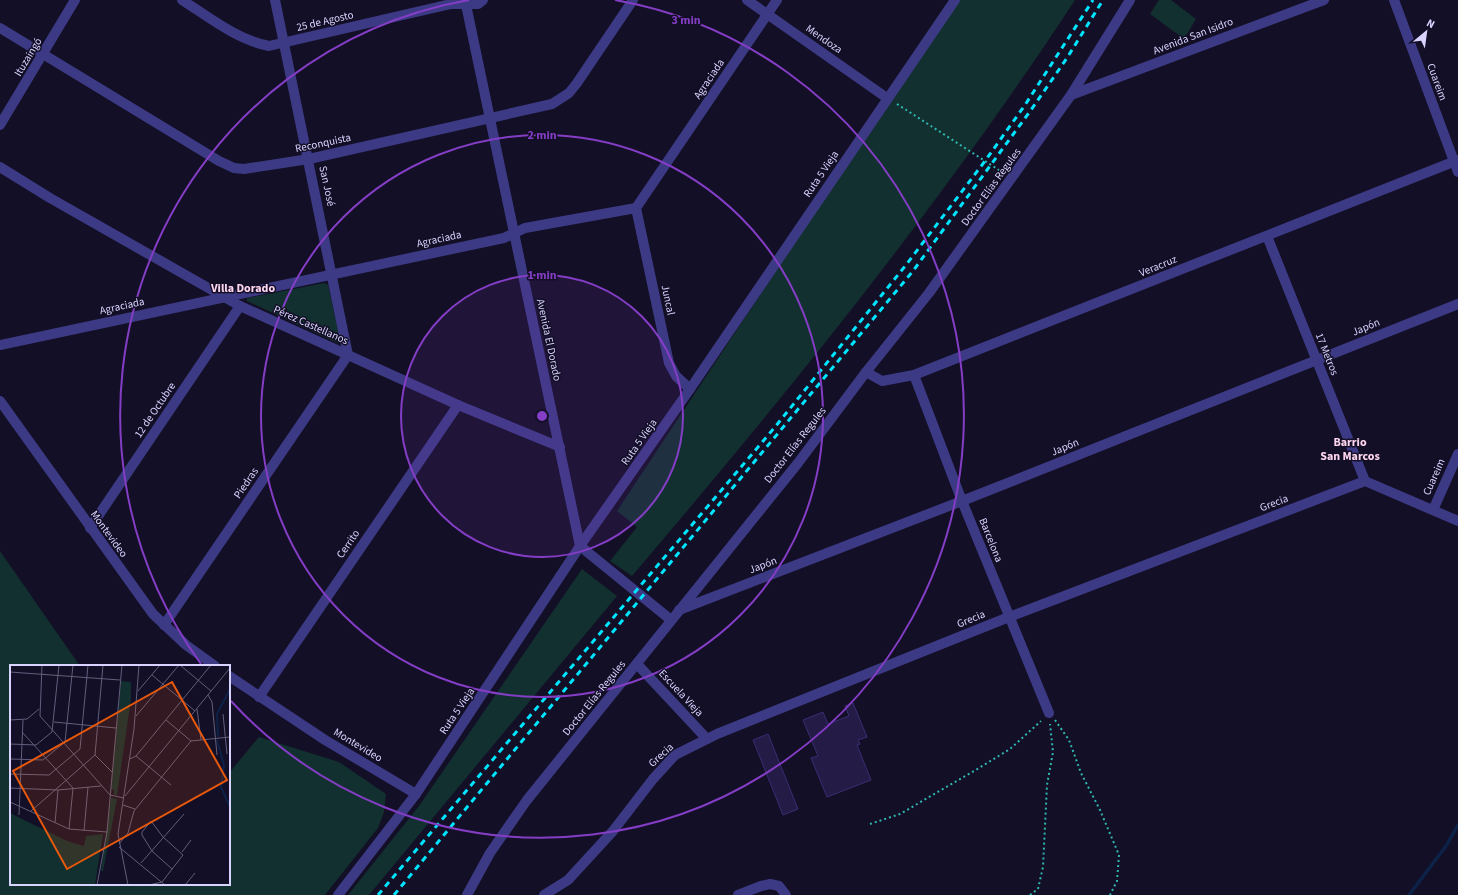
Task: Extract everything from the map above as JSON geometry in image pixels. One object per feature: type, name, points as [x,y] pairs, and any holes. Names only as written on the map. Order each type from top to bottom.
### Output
[{"type":"street","name":"Ituzaingó","points":[[0,126],[75,0]]},
{"type":"street","name":"25 de Agosto","points":[[182,0],[243,38],[269,46],[451,4],[466,2],[478,4],[483,0]]},
{"type":"street","name":"San José","points":[[275,0],[333,273],[348,355]]},
{"type":"street","name":"Reconquista","points":[[0,28],[227,165],[234,168],[256,168],[309,159],[552,104],[569,93],[633,0]]},
{"type":"street","name":"Mendoza","points":[[747,0],[887,98]]},
{"type":"street","name":"Agraciada","points":[[0,345],[224,296],[504,238],[525,228],[636,208],[777,0]]},
{"type":"street","name":"Ruta 5 Vieja","points":[[338,895],[416,794],[580,546],[690,390],[955,0]]},
{"type":"street","name":"Doctor Elías Regules","points":[[467,895],[490,853],[511,822],[798,463],[866,372],[929,293],[1071,95],[1130,0]]},
{"type":"street","name":"Avenida San Isidro","points":[[1071,95],[1324,0]]},
{"type":"street","name":"Cuareim","points":[[1394,0],[1456,161],[1458,172]]},
{"type":"street","name":"Avenida El Dorado","points":[[466,2],[513,233],[580,546]]},
{"type":"street","name":"Veracruz","points":[[866,372],[882,380],[914,375],[1456,161]]},
{"type":"street","name":"Pérez Castellanos","points":[[0,167],[50,198],[240,306],[458,404],[560,447]]},
{"type":"street","name":"Juncal","points":[[636,208],[669,363],[676,376],[690,390]]},
{"type":"street","name":"17 Metros","points":[[1267,236],[1365,481]]},
{"type":"street","name":"Japón","points":[[679,610],[962,501],[1458,304]]},
{"type":"street","name":"12 de Octubre","points":[[90,528],[240,306]]},
{"type":"street","name":"Piedras","points":[[164,625],[348,355]]},
{"type":"street","name":"Barcelona","points":[[914,375],[962,501],[1049,713]]},
{"type":"street","name":"Montevideo","points":[[0,401],[90,528],[164,625],[214,665]]},
{"type":"street","name":"Cerrito","points":[[259,698],[458,404]]},
{"type":"street","name":"Cuareim","points":[[1433,510],[1458,454]]},
{"type":"street","points":[[1365,481],[1458,522]]},
{"type":"street","name":"Grecia","points":[[544,895],[568,880],[613,831],[653,779],[675,755],[707,739],[1009,617],[1365,481]]},
{"type":"street","points":[[580,546],[672,620]]},
{"type":"street","name":"Escuela Vieja","points":[[637,664],[707,739]]},
{"type":"street","name":"Montevideo","points":[[230,677],[259,698],[416,794]]},
{"type":"street","points":[[738,895],[770,884],[779,886],[786,895]]},
{"type":"path","points":[[887,98],[1012,179]]},
{"type":"path","points":[[870,824],[900,814],[1010,749],[1049,713]]},
{"type":"path","points":[[1030,895],[1038,889],[1043,867],[1047,785],[1053,752],[1049,713]]},
{"type":"path","points":[[1049,713],[1069,740],[1081,773],[1100,810],[1119,855],[1117,881],[1110,895]]},
{"type":"green space","points":[[959,0],[1075,0],[972,150],[918,223],[749,437],[632,576],[610,561],[637,527],[617,511],[832,186]]},
{"type":"green space","points":[[1159,0],[1171,0],[1196,19],[1184,39],[1150,14]]},
{"type":"green space","points":[[324,283],[328,285],[340,339],[337,343],[247,301],[247,298]]},
{"type":"green space","points":[[0,551],[79,665],[10,665],[10,885],[230,885],[230,772],[259,737],[339,762],[386,794],[384,812],[378,828],[325,895],[0,895]]},
{"type":"green space","points":[[582,569],[617,596],[369,895],[348,895],[419,806]]},
{"type":"building","points":[[853,703],[867,737],[858,740],[860,744],[857,745],[871,780],[827,797],[811,758],[818,756],[803,720],[823,712],[828,724],[849,716],[845,706]]},
{"type":"building","points":[[768,734],[798,809],[783,815],[753,740]]},
{"type":"waterway","points":[[1409,895],[1446,846],[1458,825]]},
{"type":"railway","points":[[378,895],[775,427],[906,265],[985,161],[1025,105],[1093,0]]},
{"type":"railway","points":[[394,895],[913,271],[1031,110],[1067,58],[1103,0]]},
{"type":"district","name":"Villa Dorado","points":[[243,288]]},
{"type":"district","name":"Barrio San Marcos","points":[[1350,449]]}]
